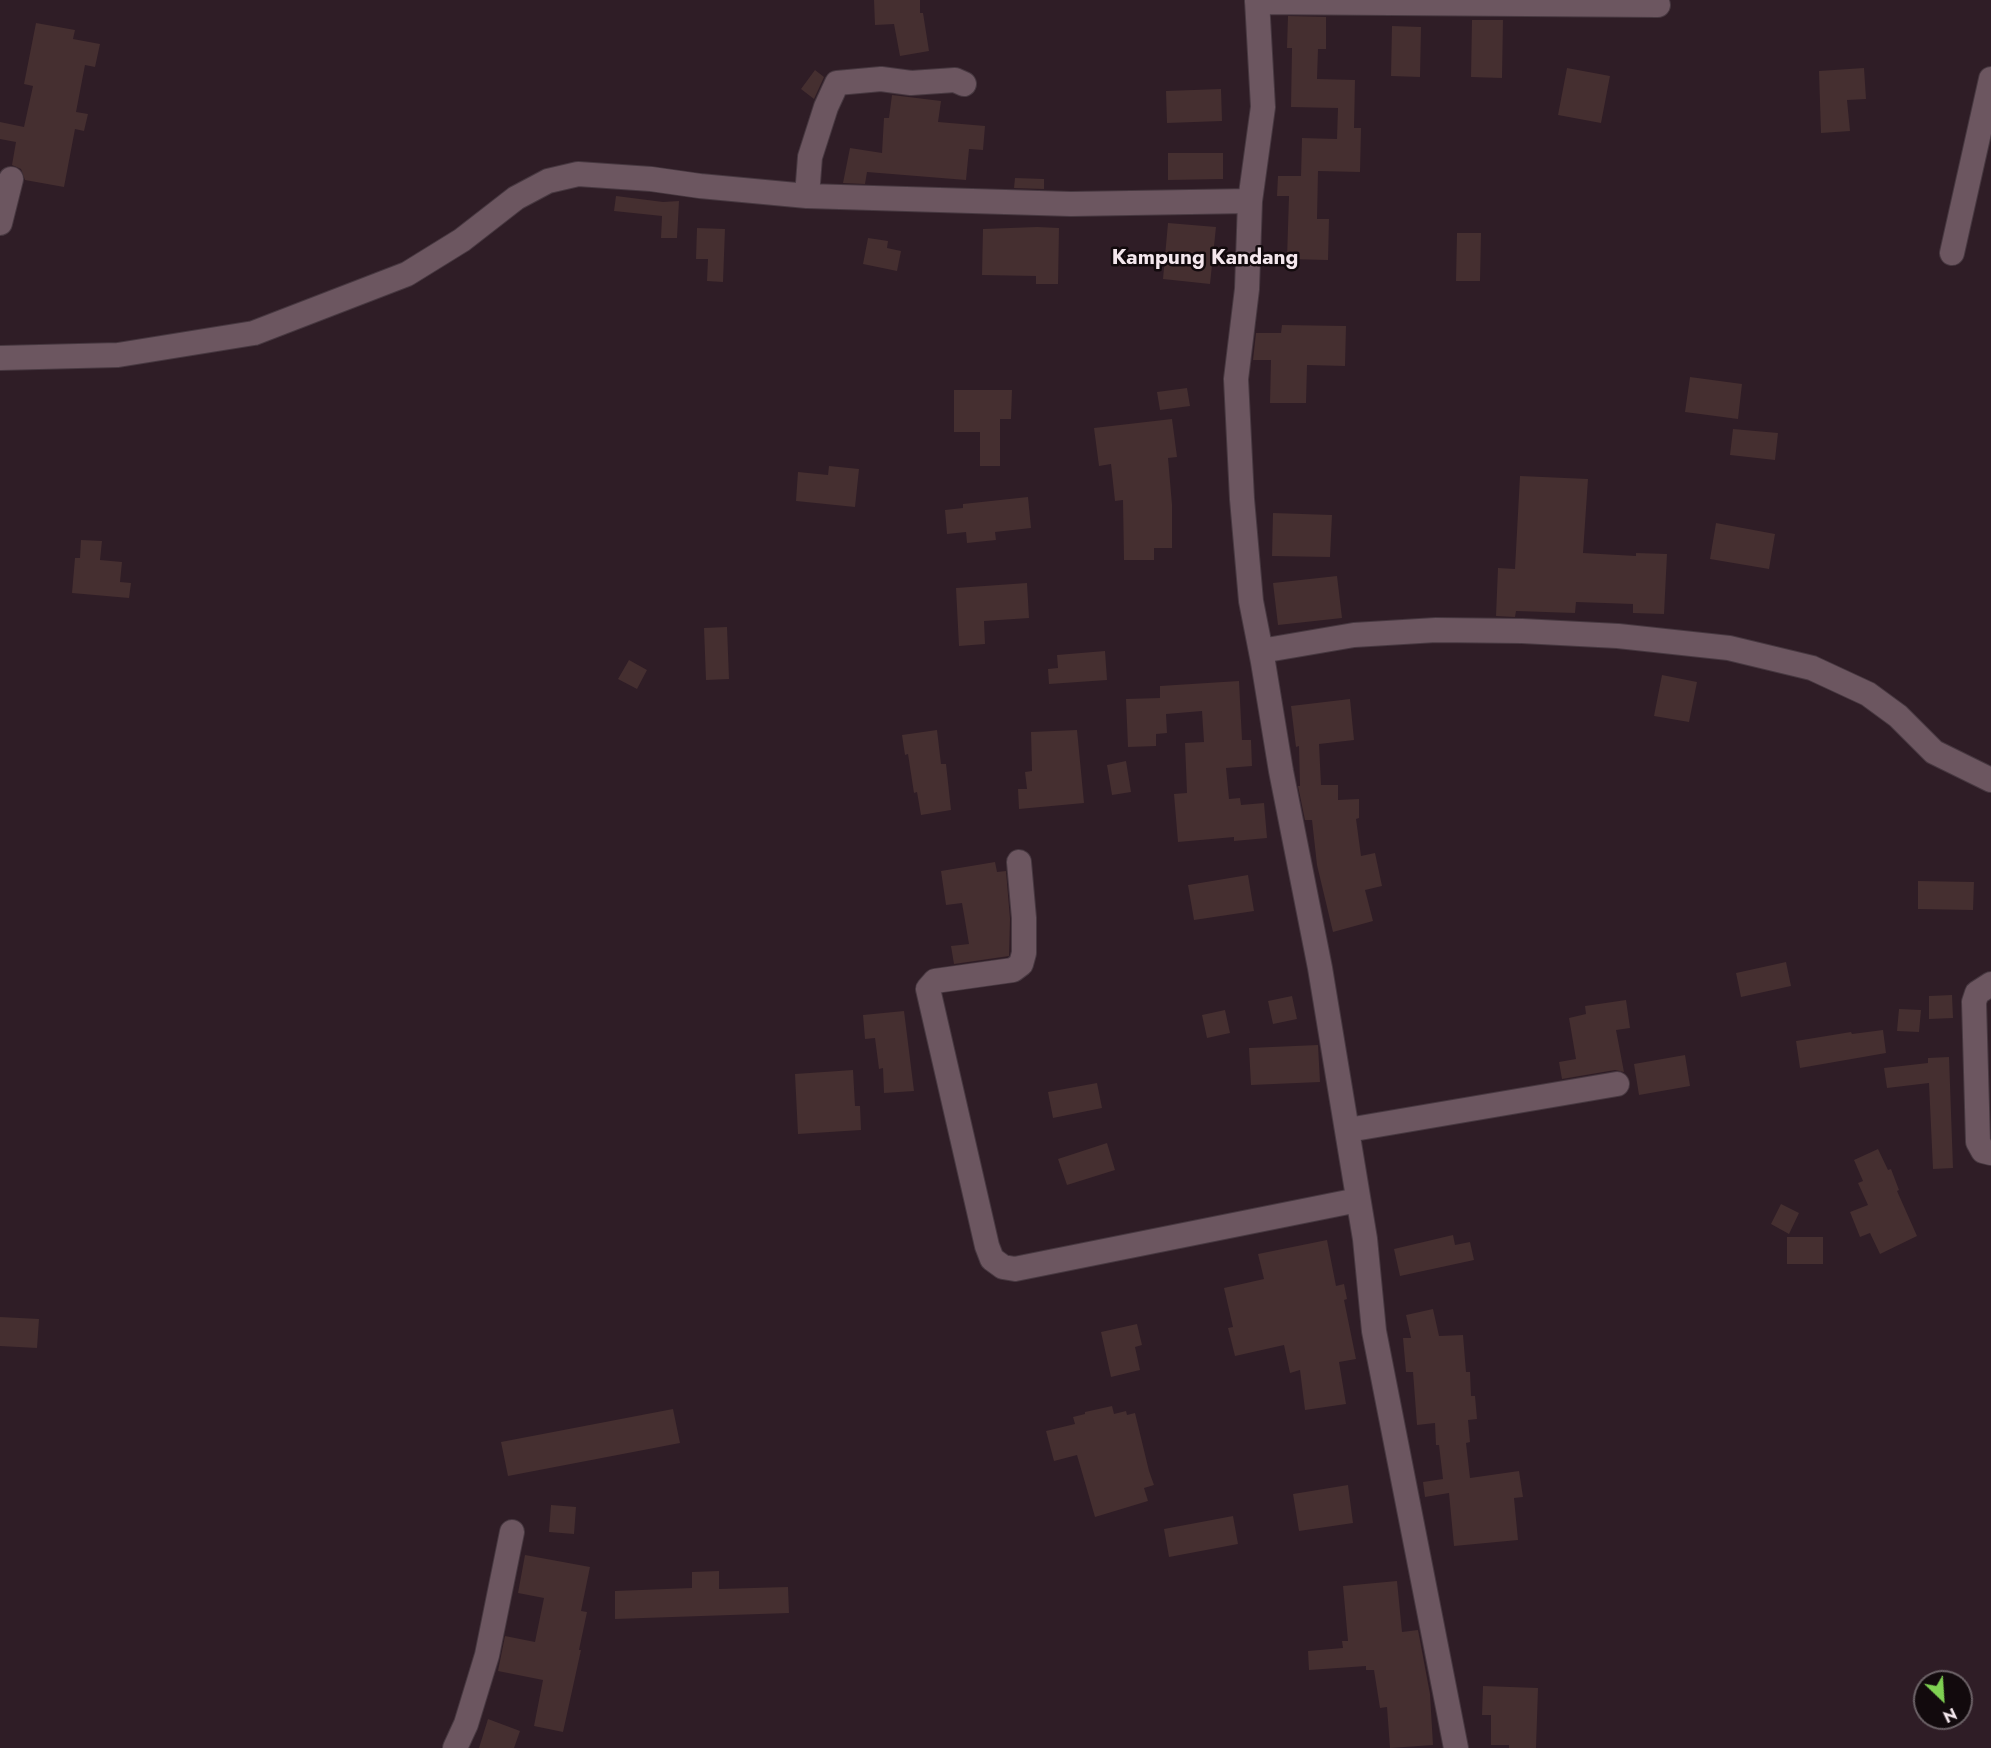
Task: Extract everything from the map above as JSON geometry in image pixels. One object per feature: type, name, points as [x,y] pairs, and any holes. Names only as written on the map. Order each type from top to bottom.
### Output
[{"type":"street","points":[[1456,1748],[1374,1331],[1365,1239],[1348,1130],[1251,602],[1242,499],[1236,379],[1247,289],[1250,201],[1263,107],[1257,1],[1658,5]]},
{"type":"street","points":[[807,196],[810,157],[826,106],[837,83],[881,79],[911,83],[955,80],[964,84]]},
{"type":"street","points":[[1952,254],[1991,79]]},
{"type":"street","points":[[0,358],[117,355],[254,333],[407,274],[462,240],[516,198],[548,181],[578,174],[651,179],[807,196],[1071,204],[1250,201]]},
{"type":"street","points":[[0,223],[11,179]]},
{"type":"street","points":[[1261,651],[1354,635],[1436,630],[1522,631],[1618,636],[1729,648],[1812,668],[1868,694],[1898,716],[1934,752],[1991,780]]},
{"type":"street","points":[[1020,862],[1024,918],[1024,952],[1021,964],[1013,970],[935,981],[928,989],[987,1246],[992,1259],[1003,1267],[1015,1269],[1358,1200]]},
{"type":"street","points":[[1991,984],[1977,993],[1974,1002],[1978,1142],[1983,1151],[1991,1153]]},
{"type":"street","points":[[1348,1130],[1617,1084]]},
{"type":"street","points":[[455,1748],[466,1724],[487,1655],[512,1532]]},
{"type":"building","points":[[874,0],[920,0],[920,13],[923,13],[929,51],[900,56],[894,24],[875,25]]},
{"type":"building","points":[[1288,16],[1326,17],[1326,49],[1318,49],[1317,79],[1355,80],[1354,128],[1361,128],[1360,172],[1318,171],[1317,219],[1329,219],[1328,260],[1287,259],[1289,196],[1277,196],[1278,176],[1301,176],[1302,138],[1337,139],[1338,108],[1291,107],[1292,48],[1287,48]]},
{"type":"building","points":[[1472,20],[1503,20],[1502,78],[1471,77]]},
{"type":"building","points":[[36,23],[75,30],[73,39],[100,44],[95,67],[85,65],[76,112],[88,114],[84,131],[75,129],[64,187],[25,180],[21,169],[12,165],[16,142],[0,139],[0,122],[24,127],[33,86],[24,84]]},
{"type":"building","points":[[1392,26],[1421,27],[1420,77],[1391,76]]},
{"type":"building","points":[[1567,68],[1610,76],[1601,123],[1558,115]]},
{"type":"building","points":[[1864,68],[1866,99],[1847,100],[1850,131],[1821,133],[1819,71]]},
{"type":"building","points":[[815,70],[824,77],[814,99],[801,89]]},
{"type":"building","points":[[1221,89],[1222,121],[1167,123],[1166,91]]},
{"type":"building","points":[[892,95],[941,101],[938,122],[985,126],[983,150],[969,149],[966,180],[867,172],[865,184],[843,183],[850,148],[882,153],[884,118],[889,118]]},
{"type":"building","points":[[1168,153],[1223,153],[1223,179],[1168,180]]},
{"type":"building","points":[[1015,178],[1044,179],[1044,189],[1014,188]]},
{"type":"building","points":[[616,196],[663,202],[679,201],[677,238],[661,238],[662,216],[614,211]]},
{"type":"building","points":[[1168,223],[1216,227],[1210,284],[1163,279]]},
{"type":"building","points":[[697,228],[725,229],[723,282],[707,281],[708,259],[696,259]]},
{"type":"building","points":[[1059,228],[1058,284],[1036,284],[1036,276],[982,275],[983,229]]},
{"type":"building","points":[[1457,233],[1481,233],[1480,281],[1456,281]]},
{"type":"building","points":[[868,238],[888,241],[887,248],[901,251],[897,271],[863,264]]},
{"type":"building","points":[[1282,325],[1346,326],[1345,366],[1307,365],[1306,403],[1270,403],[1271,360],[1253,360],[1256,333],[1281,333]]},
{"type":"building","points":[[1690,377],[1742,384],[1738,419],[1685,412]]},
{"type":"building","points":[[1187,388],[1190,406],[1160,410],[1157,392]]},
{"type":"building","points":[[954,390],[1012,390],[1011,419],[1000,419],[1000,466],[980,466],[980,432],[954,432]]},
{"type":"building","points":[[1172,419],[1177,457],[1168,458],[1172,505],[1172,548],[1154,548],[1154,560],[1124,560],[1123,500],[1115,501],[1111,464],[1099,466],[1094,428]]},
{"type":"building","points":[[1733,429],[1778,433],[1775,460],[1730,455]]},
{"type":"building","points":[[829,466],[859,469],[855,507],[796,501],[798,472],[828,475]]},
{"type":"building","points":[[1520,476],[1588,479],[1583,553],[1636,556],[1636,553],[1667,554],[1664,614],[1633,613],[1633,604],[1576,602],[1575,613],[1516,611],[1515,617],[1496,616],[1498,568],[1515,569]]},
{"type":"building","points":[[1028,497],[1031,528],[995,532],[996,540],[967,543],[966,532],[947,534],[945,510],[963,508],[963,504]]},
{"type":"building","points":[[1273,513],[1332,515],[1330,557],[1272,556]]},
{"type":"building","points":[[1716,523],[1775,534],[1769,569],[1710,559]]},
{"type":"building","points":[[81,540],[102,541],[100,560],[122,562],[120,582],[131,583],[129,598],[72,593],[75,558],[80,558]]},
{"type":"building","points":[[1337,576],[1342,618],[1278,625],[1273,583]]},
{"type":"building","points":[[1027,583],[1029,618],[984,621],[985,644],[959,646],[956,588]]},
{"type":"building","points":[[727,627],[729,679],[706,680],[704,628]]},
{"type":"building","points":[[1105,651],[1107,680],[1049,684],[1048,669],[1058,668],[1057,655]]},
{"type":"building","points":[[629,660],[647,670],[637,689],[618,679]]},
{"type":"building","points":[[1662,675],[1697,682],[1689,722],[1654,716]]},
{"type":"building","points":[[1239,681],[1242,740],[1251,740],[1252,766],[1226,768],[1229,799],[1240,798],[1241,805],[1264,803],[1267,838],[1234,841],[1234,837],[1178,842],[1174,794],[1187,793],[1185,743],[1204,742],[1202,711],[1166,714],[1167,733],[1156,734],[1156,746],[1128,747],[1126,699],[1160,698],[1160,686]]},
{"type":"building","points":[[1350,699],[1354,740],[1319,744],[1321,785],[1338,785],[1338,800],[1359,799],[1359,818],[1356,819],[1361,856],[1375,853],[1382,886],[1365,890],[1373,921],[1333,932],[1317,865],[1312,820],[1305,820],[1298,786],[1300,786],[1299,746],[1296,747],[1291,706]]},
{"type":"building","points":[[937,730],[941,764],[946,764],[951,810],[921,815],[902,735]]},
{"type":"building","points":[[1077,730],[1084,803],[1019,809],[1018,789],[1027,789],[1025,772],[1032,771],[1031,732]]},
{"type":"building","points":[[1126,761],[1131,792],[1112,795],[1107,765]]},
{"type":"building","points":[[995,862],[997,872],[1006,871],[1010,919],[1009,956],[954,964],[951,946],[969,944],[962,903],[946,905],[941,871]]},
{"type":"building","points":[[1248,875],[1254,911],[1194,920],[1188,885]]},
{"type":"building","points":[[1918,881],[1974,882],[1973,910],[1918,909]]},
{"type":"building","points":[[1786,962],[1791,986],[1741,997],[1736,973]]},
{"type":"building","points":[[1952,995],[1953,1018],[1929,1019],[1929,996]]},
{"type":"building","points":[[1292,996],[1297,1019],[1273,1024],[1268,1001]]},
{"type":"building","points":[[1626,1000],[1630,1028],[1616,1030],[1624,1072],[1615,1070],[1562,1079],[1559,1062],[1576,1059],[1569,1018],[1586,1014],[1585,1006]]},
{"type":"building","points":[[1899,1009],[1921,1010],[1919,1032],[1897,1031]]},
{"type":"building","points":[[1225,1010],[1230,1033],[1207,1038],[1202,1015]]},
{"type":"building","points":[[904,1011],[914,1091],[884,1093],[883,1068],[879,1069],[875,1038],[865,1039],[863,1015]]},
{"type":"building","points":[[1883,1030],[1886,1053],[1800,1068],[1796,1041],[1851,1032],[1852,1034]]},
{"type":"building","points":[[1318,1045],[1320,1082],[1251,1085],[1249,1048]]},
{"type":"building","points":[[1685,1055],[1690,1086],[1639,1095],[1634,1064]]},
{"type":"building","points":[[1949,1057],[1953,1168],[1933,1169],[1929,1083],[1887,1088],[1884,1068],[1928,1063],[1928,1058]]},
{"type":"building","points":[[853,1070],[855,1106],[860,1106],[861,1130],[798,1134],[795,1074]]},
{"type":"building","points":[[1097,1083],[1102,1108],[1053,1118],[1048,1092]]},
{"type":"building","points":[[1107,1143],[1115,1170],[1067,1185],[1058,1159]]},
{"type":"building","points":[[1878,1149],[1888,1170],[1891,1169],[1899,1190],[1897,1191],[1917,1236],[1880,1254],[1870,1233],[1860,1237],[1850,1212],[1868,1205],[1858,1183],[1863,1181],[1854,1160]]},
{"type":"building","points":[[1781,1204],[1799,1213],[1789,1234],[1771,1224]]},
{"type":"building","points":[[1453,1235],[1455,1245],[1470,1242],[1474,1260],[1400,1276],[1394,1249]]},
{"type":"building","points":[[1787,1237],[1823,1237],[1823,1264],[1787,1264]]},
{"type":"building","points":[[1327,1240],[1336,1286],[1344,1284],[1347,1299],[1344,1300],[1356,1359],[1339,1362],[1346,1404],[1305,1410],[1300,1370],[1290,1373],[1284,1345],[1235,1356],[1228,1328],[1233,1327],[1224,1288],[1264,1279],[1258,1254]]},
{"type":"building","points":[[1433,1309],[1439,1336],[1463,1335],[1466,1372],[1470,1372],[1471,1396],[1475,1396],[1477,1419],[1468,1420],[1470,1442],[1466,1443],[1470,1478],[1519,1471],[1523,1497],[1514,1498],[1518,1540],[1454,1546],[1449,1493],[1425,1497],[1423,1482],[1443,1479],[1439,1445],[1436,1445],[1435,1423],[1417,1425],[1413,1372],[1406,1372],[1403,1338],[1411,1338],[1406,1315]]},
{"type":"building","points":[[0,1317],[39,1319],[37,1348],[0,1346]]},
{"type":"building","points":[[1137,1324],[1142,1345],[1135,1347],[1140,1370],[1111,1377],[1101,1332]]},
{"type":"building","points":[[1112,1406],[1114,1414],[1126,1411],[1127,1415],[1135,1413],[1154,1485],[1144,1488],[1148,1501],[1095,1517],[1077,1455],[1054,1461],[1046,1431],[1075,1424],[1073,1417],[1085,1414],[1085,1412]]},
{"type":"building","points":[[673,1409],[680,1443],[508,1476],[501,1442]]},
{"type":"building","points":[[1348,1485],[1353,1523],[1299,1531],[1293,1494]]},
{"type":"building","points":[[551,1505],[576,1507],[574,1534],[549,1532]]},
{"type":"building","points":[[1233,1516],[1238,1544],[1169,1557],[1164,1529]]},
{"type":"building","points":[[525,1555],[590,1567],[581,1611],[587,1612],[579,1650],[581,1650],[563,1732],[534,1726],[543,1680],[498,1671],[505,1636],[535,1642],[544,1598],[518,1593]]},
{"type":"building","points":[[719,1571],[719,1589],[788,1587],[789,1613],[615,1619],[615,1591],[692,1588],[692,1572]]},
{"type":"building","points":[[1397,1581],[1402,1632],[1418,1630],[1430,1694],[1433,1745],[1390,1748],[1387,1707],[1380,1708],[1374,1670],[1366,1670],[1366,1666],[1309,1670],[1308,1651],[1343,1648],[1342,1641],[1348,1641],[1343,1586]]},
{"type":"building","points":[[1483,1686],[1538,1688],[1536,1748],[1491,1745],[1491,1715],[1482,1715]]},
{"type":"building","points":[[488,1719],[520,1731],[514,1748],[479,1748]]},
{"type":"district","name":"Kampung Kandang","points":[[1205,259]]}]
